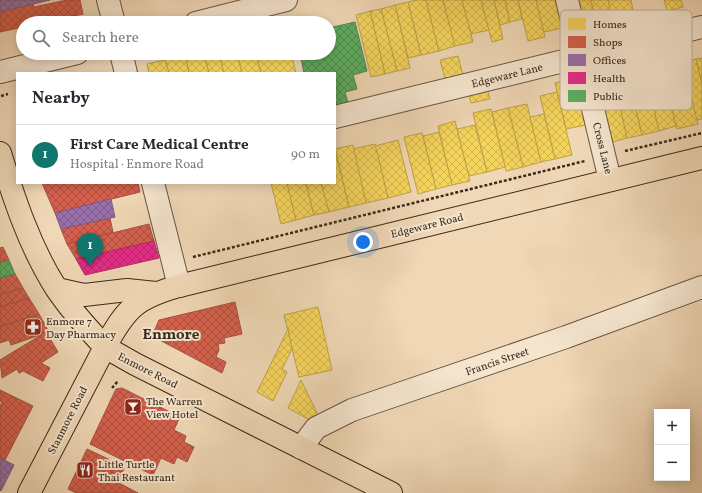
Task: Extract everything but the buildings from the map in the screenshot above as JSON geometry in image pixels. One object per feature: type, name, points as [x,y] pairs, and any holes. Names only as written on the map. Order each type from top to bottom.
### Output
[{"type":"main road","name":"Enmore Road","points":[[0,153],[5,189],[57,289],[82,322],[105,347],[392,493]]},
{"type":"main road","name":"Edgeware Road","points":[[105,347],[120,320],[126,313],[140,301],[156,293],[179,286],[702,158]]},
{"type":"main road","points":[[57,289],[84,295],[127,290],[156,293]]},
{"type":"main road","name":"Stanmore Road","points":[[29,493],[105,347]]},
{"type":"street","points":[[108,0],[112,16]]},
{"type":"street","points":[[223,16],[286,0]]},
{"type":"street","name":"Cross Lane","points":[[567,0],[570,10]]},
{"type":"street","name":"Edgeware Lane","points":[[692,29],[702,27]]},
{"type":"street","points":[[0,72],[49,60]]},
{"type":"street","points":[[123,60],[126,72]]},
{"type":"street","name":"Edgeware Lane","points":[[336,116],[560,61]]},
{"type":"street","name":"Cross Lane","points":[[594,110],[610,180]]},
{"type":"street","points":[[153,184],[179,286]]},
{"type":"street","name":"Francis Street","points":[[301,448],[316,428],[352,410],[566,337],[702,287]]},
{"type":"path","points":[[1,96],[8,94]]},
{"type":"path","points":[[620,152],[702,133]]},
{"type":"path","points":[[186,259],[592,159]]},
{"type":"path","points":[[112,388],[118,381]]},
{"type":"place","name":"First Care Medical Centre","points":[[90,266]]},
{"type":"place","name":"Enmore 7 Day Pharmacy","points":[[33,327]]},
{"type":"place","name":"The Warren View Hotel","points":[[133,407]]},
{"type":"place","name":"Little Turtle Thai Restaurant","points":[[85,470]]},
{"type":"district","name":"Enmore","points":[[171,334]]}]
